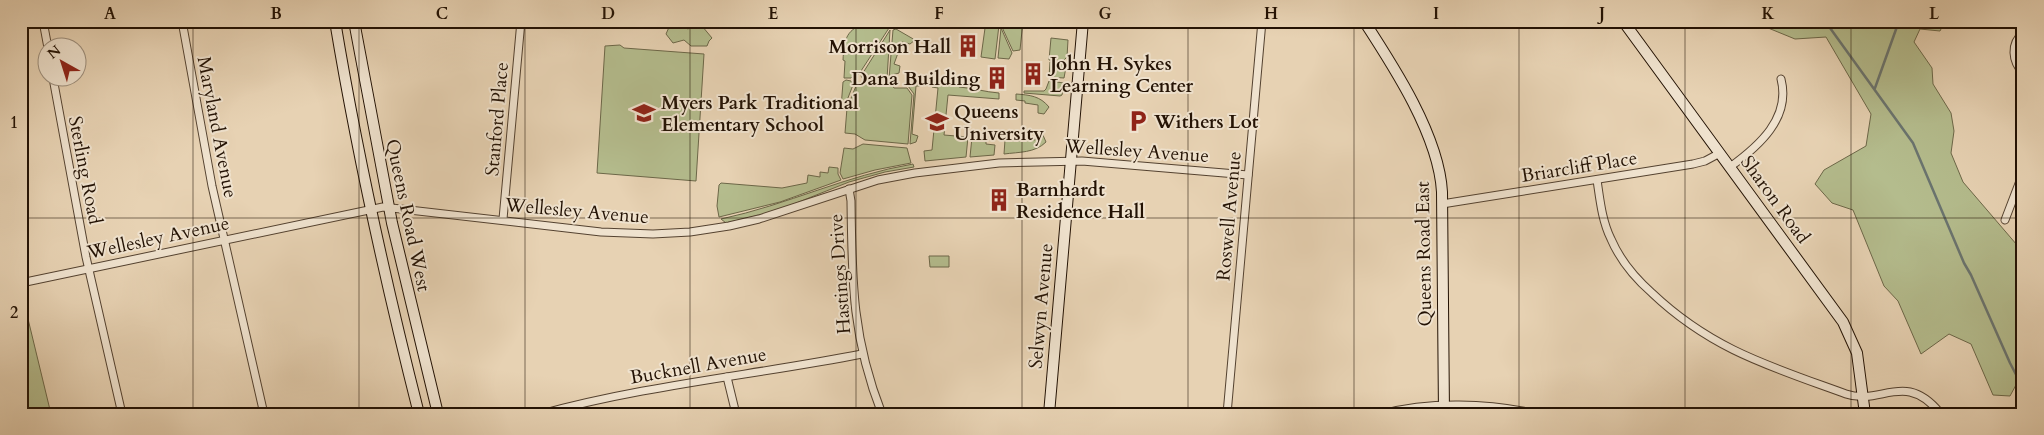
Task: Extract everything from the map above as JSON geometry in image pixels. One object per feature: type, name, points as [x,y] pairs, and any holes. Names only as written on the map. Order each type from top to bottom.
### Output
[{"type":"street","points":[[44,21],[47,38]]},
{"type":"street","name":"Maryland Avenue","points":[[182,21],[224,239],[264,414]]},
{"type":"street","name":"Queens Road West","points":[[335,21],[371,208],[419,414]]},
{"type":"street","name":"Queens Road West","points":[[354,21],[389,206],[438,414]]},
{"type":"street","name":"Stanford Place","points":[[503,220],[521,21]]},
{"type":"street","name":"Selwyn Avenue","points":[[1049,414],[1083,21]]},
{"type":"street","name":"Roswell Avenue","points":[[1227,414],[1262,21]]},
{"type":"street","name":"Queens Road East","points":[[1364,21],[1392,67],[1425,130],[1440,174],[1444,410]]},
{"type":"street","name":"Sharon Road","points":[[1623,21],[1843,322],[1857,353],[1865,414]]},
{"type":"street","points":[[2023,34],[2016,40],[2014,49],[2016,63],[2023,73]]},
{"type":"street","points":[[1730,167],[1759,144],[1773,126],[1784,100],[1781,79]]},
{"type":"street","name":"Sterling Road","points":[[55,88],[89,268],[122,414]]},
{"type":"street","name":"Briarcliff Place","points":[[1442,204],[1700,163],[1720,153]]},
{"type":"street","name":"Wellesley Avenue","points":[[21,283],[371,208],[389,206],[622,234],[690,232],[751,222],[878,180],[916,173],[999,163],[1071,160],[1248,175]]},
{"type":"street","points":[[2005,220],[2023,174]]},
{"type":"street","points":[[1597,180],[1604,221],[1616,249],[1637,278],[1674,313],[1711,338],[1746,357],[1854,397],[1896,390],[1905,391],[1927,400],[1940,413]]},
{"type":"street","name":"Hastings Drive","points":[[849,190],[851,201],[853,298],[862,354],[882,414]]},
{"type":"street","name":"Bucknell Avenue","points":[[541,414],[614,396],[862,354]]},
{"type":"street","points":[[727,377],[736,414]]},
{"type":"street","points":[[1382,414],[1408,408],[1444,410],[1493,407],[1537,414]]},
{"type":"green space","points":[[986,21],[997,21],[999,25],[995,59],[981,57]]},
{"type":"green space","points":[[1001,21],[1023,21],[1020,50],[1013,51]]},
{"type":"green space","points":[[1751,21],[1945,21],[1940,31],[1920,29],[1914,42],[1932,68],[1933,84],[1951,113],[1954,131],[1951,153],[1963,182],[2023,252],[2023,372],[2010,396],[1993,395],[1971,344],[1949,334],[1921,354],[1898,301],[1884,286],[1853,210],[1832,203],[1815,184],[1824,170],[1866,146],[1871,114],[1826,37],[1795,39]]},
{"type":"green space","points":[[677,24],[688,29],[702,26],[712,38],[707,46],[691,46],[684,40],[673,43],[666,34],[670,25]]},
{"type":"green space","points":[[864,24],[887,25],[889,28],[859,74],[855,74],[851,78],[844,78],[845,61],[843,60],[843,54],[845,42],[849,33]]},
{"type":"green space","points":[[1001,28],[1012,53],[1009,59],[998,58]]},
{"type":"green space","points":[[896,29],[915,40],[910,44],[902,42],[894,64],[900,66],[899,73],[892,75],[892,80],[897,82],[891,82],[889,79],[893,30]]},
{"type":"green space","points":[[890,30],[887,79],[884,81],[863,79],[861,76]]},
{"type":"green space","points":[[1051,38],[1068,40],[1067,57],[1063,61],[1049,60]]},
{"type":"green space","points":[[620,45],[624,48],[704,54],[696,181],[597,173],[605,46]]},
{"type":"green space","points":[[1050,62],[1063,64],[1066,67],[1064,78],[1049,77]]},
{"type":"green space","points":[[846,80],[851,81],[853,85],[844,108],[841,108],[843,82]]},
{"type":"green space","points":[[1049,81],[1064,83],[1062,95],[1024,93],[1024,91],[1044,91]]},
{"type":"green space","points":[[863,82],[891,84],[894,88],[907,88],[912,95],[908,144],[865,140],[855,134],[845,133],[847,108],[856,86],[861,85]]},
{"type":"green space","points":[[910,83],[923,86],[916,86],[912,134],[918,136],[916,142],[910,144],[914,94],[908,86]]},
{"type":"green space","points":[[933,83],[959,84],[959,87],[999,93],[999,99],[948,95],[944,135],[968,137],[966,157],[925,161],[924,151],[932,150],[938,88],[932,87]]},
{"type":"green space","points":[[1016,94],[1042,100],[1049,107],[1044,114],[1038,113],[1038,105],[1016,100]]},
{"type":"green space","points":[[1036,132],[1042,133],[1046,142],[1042,146],[1026,151],[1004,154],[1005,140],[1035,140]]},
{"type":"green space","points":[[972,137],[986,138],[986,144],[995,145],[994,155],[970,157]]},
{"type":"green space","points":[[863,144],[907,148],[911,163],[843,179],[840,173],[844,148],[853,149]]},
{"type":"green space","points":[[913,164],[914,167],[885,172],[849,182],[776,211],[726,223],[721,219],[770,206],[864,175]]},
{"type":"green space","points":[[829,167],[838,168],[841,180],[780,202],[719,217],[717,206],[719,185],[721,183],[782,188],[807,183],[808,175],[820,177],[820,172],[828,173]]},
{"type":"green space","points":[[929,256],[949,256],[949,267],[930,267]]},
{"type":"green space","points":[[21,290],[51,414],[21,414]]},
{"type":"waterway","points":[[1825,21],[1913,143],[1964,263],[2023,388]]},
{"type":"waterway","points":[[1875,88],[1899,21]]},
{"type":"place","name":"Morrison Hall","points":[[968,46]]},
{"type":"place","name":"John H. Sykes Learning Center","points":[[1033,74]]},
{"type":"place","name":"Dana Building","points":[[997,78]]},
{"type":"place","name":"Myers Park Traditional Elementary School","points":[[644,113]]},
{"type":"place","name":"Withers Lot","points":[[1138,121]]},
{"type":"place","name":"Queens University","points":[[937,122]]},
{"type":"place","name":"Barnhardt Residence Hall","points":[[999,200]]}]
